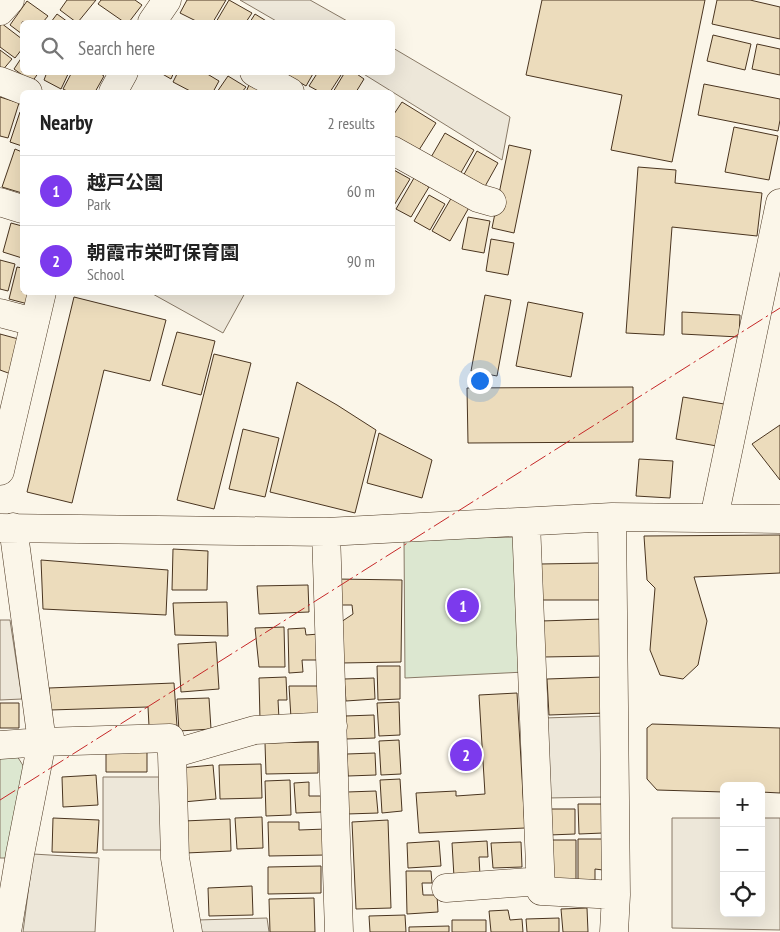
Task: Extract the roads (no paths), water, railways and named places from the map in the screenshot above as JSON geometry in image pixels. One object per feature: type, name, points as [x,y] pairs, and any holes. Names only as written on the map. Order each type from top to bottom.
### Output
[{"type":"street","points":[[0,11],[10,0]]},
{"type":"street","points":[[113,90],[122,75]]},
{"type":"street","points":[[259,75],[286,90]]},
{"type":"street","points":[[0,81],[23,90]]},
{"type":"street","points":[[395,152],[478,198],[492,202]]},
{"type":"street","points":[[0,202],[20,208]]},
{"type":"street","points":[[714,518],[780,203]]},
{"type":"street","points":[[0,471],[41,295]]},
{"type":"street","points":[[0,312],[34,322]]},
{"type":"street","points":[[612,517],[616,895],[614,932]]},
{"type":"street","points":[[7,932],[42,742],[7,528],[326,532],[612,517],[780,519]]},
{"type":"street","points":[[526,522],[541,891],[616,895]]},
{"type":"street","points":[[326,532],[339,932]]},
{"type":"street","points":[[172,754],[255,730],[333,726]]},
{"type":"street","points":[[0,745],[170,738],[175,858],[188,932]]},
{"type":"street","points":[[446,888],[541,881]]},
{"type":"place","name":"越戸公園","points":[[463,606]]},
{"type":"place","name":"朝霞市栄町保育園","points":[[466,755]]}]
